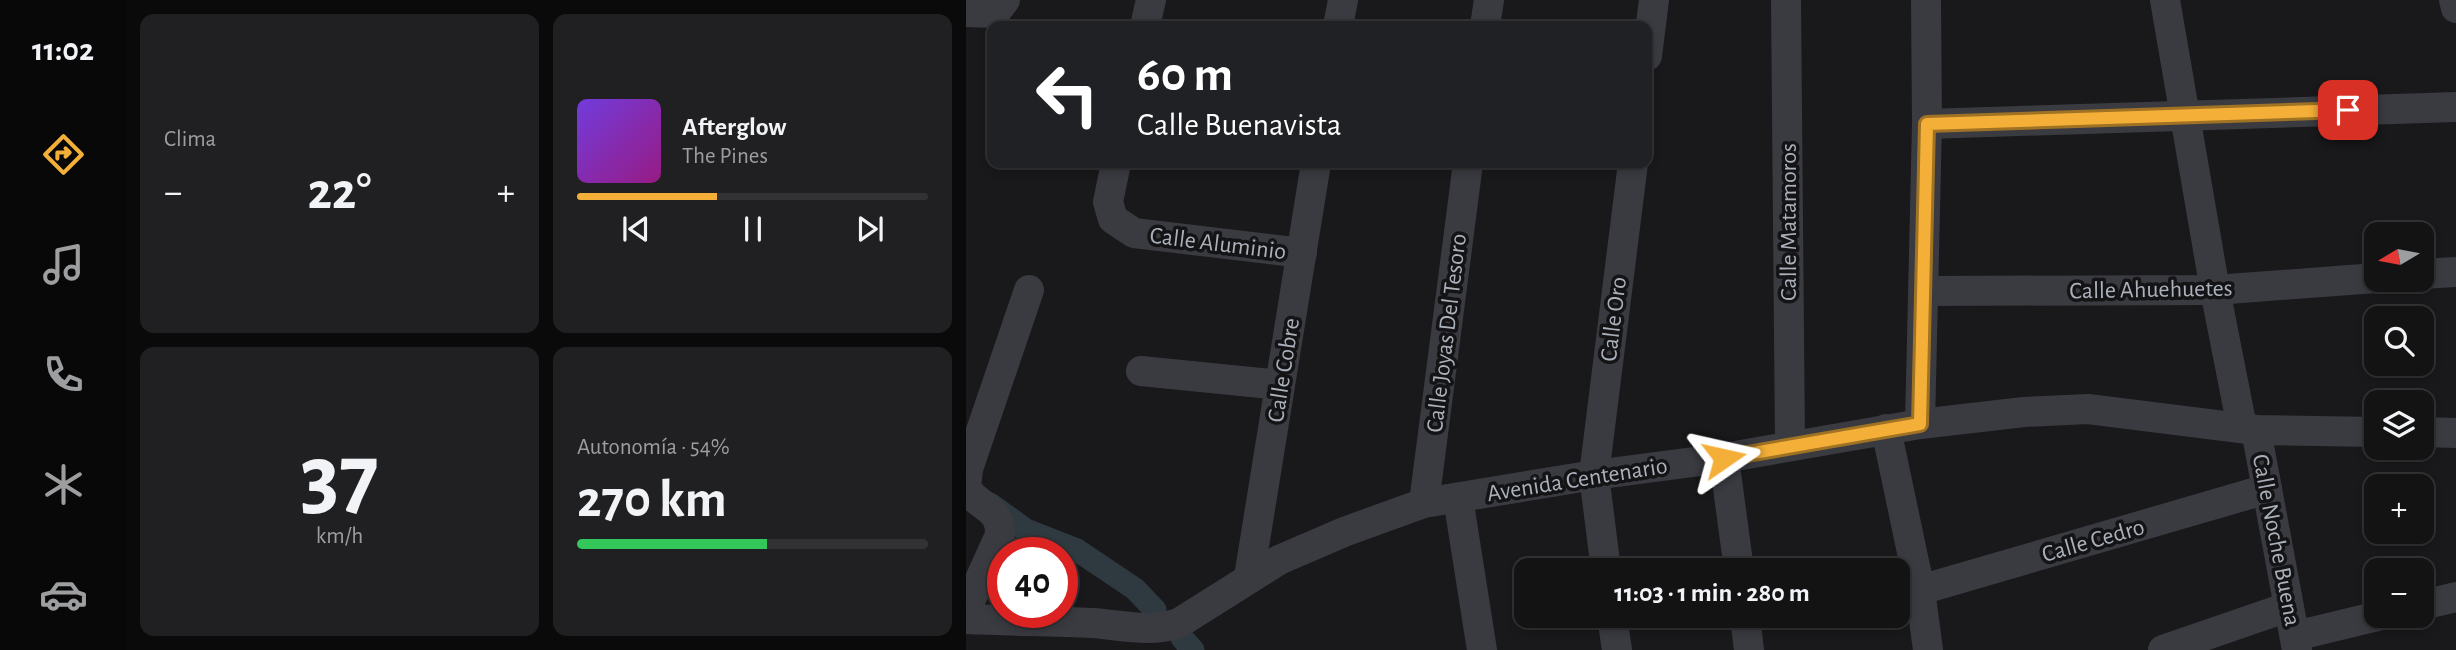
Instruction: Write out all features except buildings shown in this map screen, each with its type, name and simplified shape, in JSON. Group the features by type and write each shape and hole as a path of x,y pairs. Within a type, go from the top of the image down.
{"street":[{"path":"966,12 995,13 1005,0"},
{"path":"1146,21 1151,0"},
{"path":"1339,21 1343,0"},
{"path":"1486,21 1489,0"},
{"path":"1651,21 1654,0"},
{"name":"Calle Matamoros","path":"1786,0 1790,445"},
{"path":"1920,424 1925,291 1926,0"},
{"name":"Calle Noche Buena","path":"2165,0 2215,290 2249,429 2267,489 2296,643"},
{"path":"2454,0 2456,8"},
{"path":"1927,124 2456,107"},
{"name":"Calle Aluminio","path":"1115,168 1108,202 1113,219 1134,233 1302,253"},
{"name":"Calle Cobre","path":"1249,577 1315,168"},
{"name":"Calle Joyas Del Tesoro","path":"1424,503 1467,168"},
{"name":"Calle Oro","path":"1604,558 1594,475 1632,168"},
{"path":"2434,273 2456,272"},
{"name":"Calle Ahuehuetes","path":"1925,291 2215,290 2364,279"},
{"path":"966,610 1000,535 997,515 972,498 966,487 968,469 1029,290"},
{"path":"1141,371 1280,385"},
{"name":"Avenida Centenario","path":"966,619 1087,637 1160,640 1179,623 1249,577 1312,545 1424,503 1594,475 1724,458 1920,424 2024,412 2088,409 2249,429 2364,432"},
{"path":"1886,429 1920,590 1928,650"},
{"path":"2434,432 2456,433"},
{"path":"1724,458 1737,558"},
{"name":"Calle Cedro","path":"1920,590 2267,489"},
{"path":"1458,499 1482,650"},
{"path":"2434,603 2456,597"},
{"path":"2163,650 2288,607"},
{"path":"2296,643 2364,621"},
{"path":"1614,628 1617,650"},
{"path":"1746,628 1749,650"}],"waterway":[{"path":"990,504 1026,530 1077,550 1135,589 1155,610"},
{"path":"1182,638 1193,650"}],"route":[{"path":"1724,458 1920,424 1927,124 2348,110"}]}
